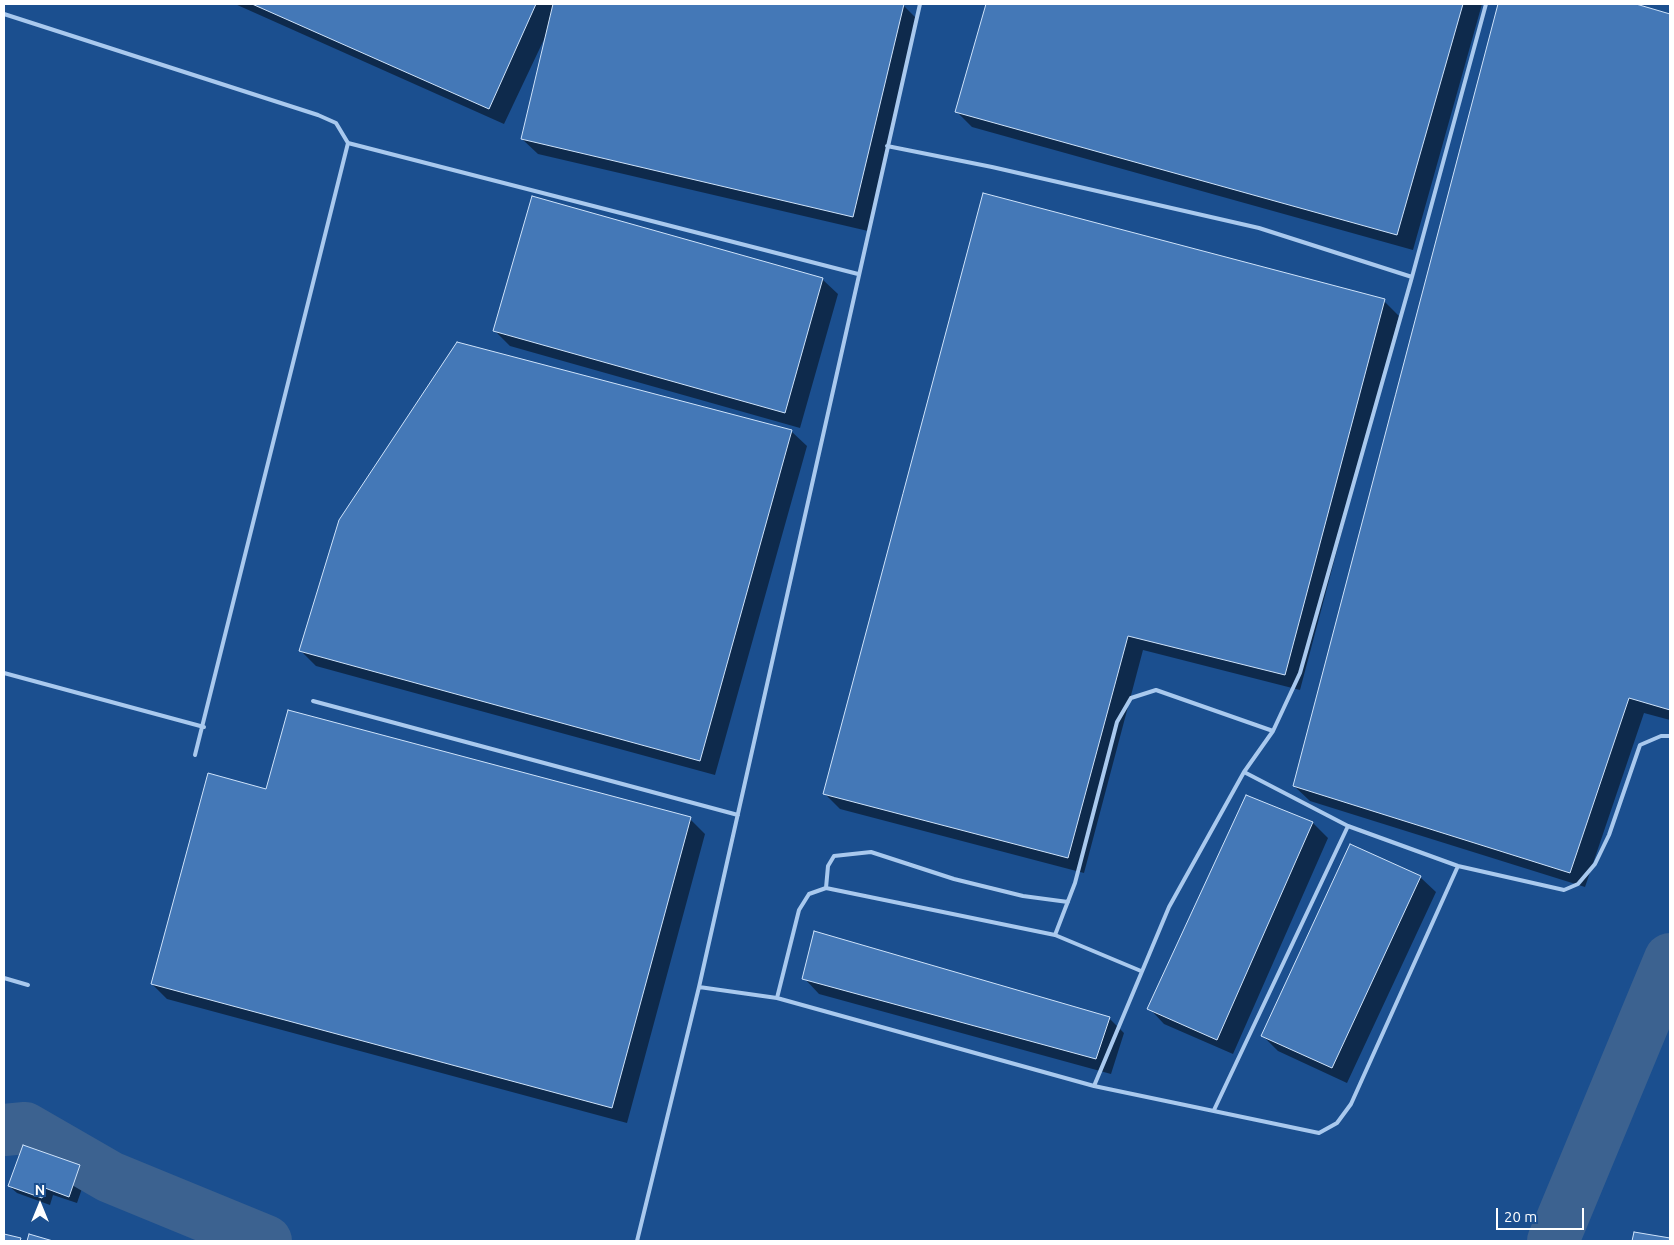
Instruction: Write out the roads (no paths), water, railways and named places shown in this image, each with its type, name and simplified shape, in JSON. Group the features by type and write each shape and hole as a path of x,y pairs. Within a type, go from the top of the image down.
{"lane":[{"path":"636,1241 699,987 920,4"},
{"path":"1094,1086 1169,907 1244,772 1273,731 1300,673 1412,277 1486,4"},
{"path":"4,14 318,115 336,123 348,143 858,274"},
{"path":"195,755 204,727 348,143"},
{"path":"887,146 992,167 1259,228 1412,277"},
{"path":"4,674 204,727"},
{"path":"1055,935 1075,884 1117,722 1131,698 1156,690 1273,731"},
{"path":"313,701 738,814"},
{"path":"1244,772 1348,826 1458,866 1564,890 1578,884 1595,864 1609,835 1640,745 1661,736 1670,736"},
{"path":"1214,1110 1348,826"},
{"path":"826,888 828,866 834,856 871,852 954,879 1023,896 1068,902"},
{"path":"699,987 777,998 1094,1086 1214,1110 1319,1134 1337,1123 1351,1104 1458,866"},
{"path":"777,998 799,910 809,894 826,888 1055,935 1141,971"},
{"path":"4,978 28,985"}],"waterway":[{"path":"1553,1241 1670,959"},
{"path":"4,1130 25,1128 110,1177 266,1241"}]}
